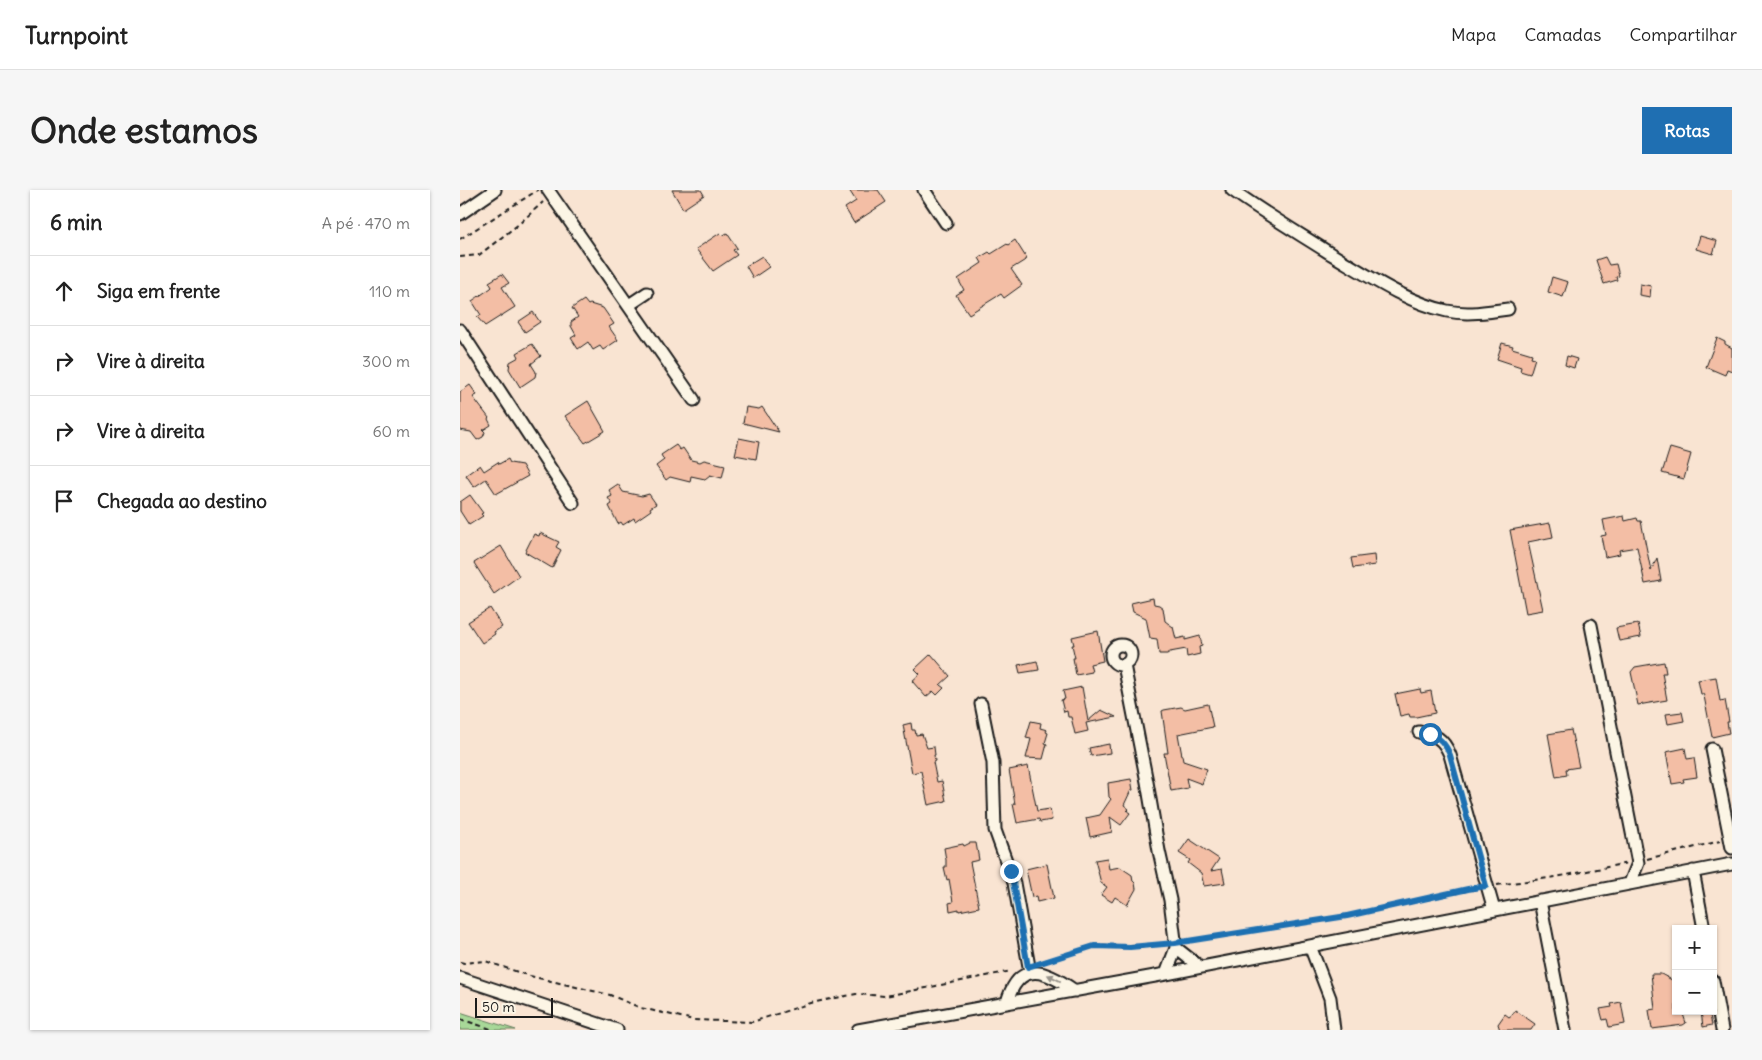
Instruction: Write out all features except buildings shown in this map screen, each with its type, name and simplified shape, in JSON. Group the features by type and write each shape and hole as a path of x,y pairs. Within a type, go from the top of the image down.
{"street":[{"path":"460,214 495,190"},
{"path":"924,190 946,224"},
{"path":"1232,190 1372,279 1416,300 1448,311 1483,312 1508,310"},
{"path":"549,192 694,400"},
{"path":"629,305 647,293"},
{"path":"460,330 573,503"},
{"path":"1591,625 1638,862 1630,884"},
{"path":"1124,665 1147,782 1158,851 1170,900 1176,946 1166,974"},
{"path":"981,704 993,763 995,830 1014,883 1029,969"},
{"path":"1419,732 1436,736 1446,747 1494,910"},
{"path":"1712,749 1731,844"},
{"path":"1638,862 1654,879"},
{"path":"858,1030 1166,974 1732,864"},
{"path":"1693,872 1703,925"},
{"path":"1540,901 1565,1030"},
{"path":"1176,946 1200,967"},
{"path":"1310,946 1330,998 1334,1030"},
{"path":"1029,969 1047,975 1075,991"},
{"path":"1007,1002 1009,994 1018,979 1029,969"},
{"path":"460,978 617,1030"},
{"path":"1717,1003 1722,1030"}],"path":[{"path":"460,239 538,190"},
{"path":"460,258 479,255 519,224 549,192"},
{"path":"1029,969 1094,946 1176,946 1347,916 1468,889 1556,877 1731,844"},
{"path":"460,962 485,961 530,976 610,995 641,1008 694,1020 752,1022 811,1004 856,994 886,996 1011,971"},
{"path":"460,1019 494,1030"}],"green space":[{"path":"460,1012 516,1030 460,1030"}],"route":[{"path":"1011,871 1028,967 1094,946 1130,947 1175,943 1347,916 1486,886 1450,755 1440,740 1430,734"}]}
